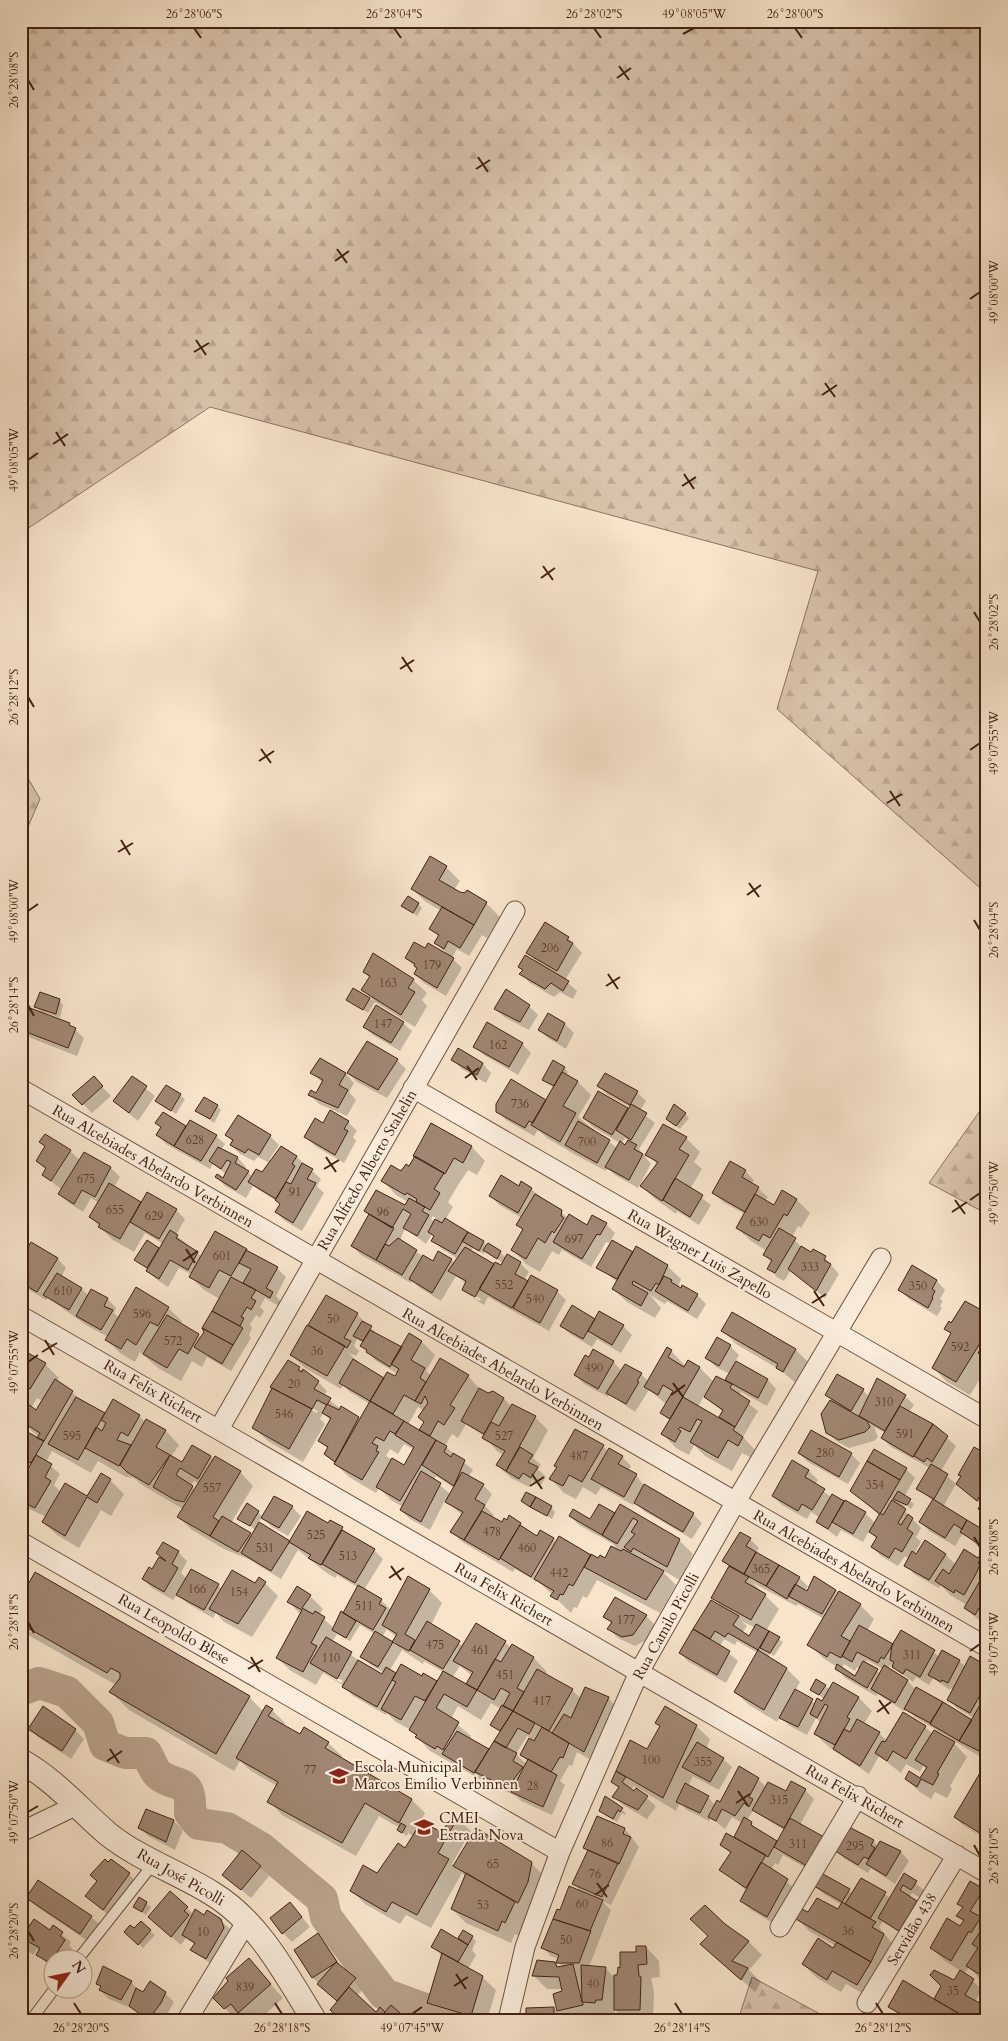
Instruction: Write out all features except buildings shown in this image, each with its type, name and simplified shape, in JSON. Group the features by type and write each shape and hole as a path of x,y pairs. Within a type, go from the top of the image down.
{"street":[{"name":"Rua Alfredo Alberto Stahelin","path":"219,1429 515,911"},
{"name":"Rua Wagner Luis Zapello","path":"413,1088 987,1420"},
{"name":"Rua Alcebiades Abelardo Verbinnen","path":"21,1090 987,1647"},
{"name":"Rua Camilo Picolli","path":"508,2020 525,1947 560,1852 638,1672 735,1503 881,1258"},
{"name":"Rua Felix Richert","path":"21,1316 638,1672 858,1796 987,1873"},
{"name":"Rua Leopoldo Blese","path":"21,1542 560,1852"},
{"name":"Rua José Picolli","path":"21,1761 50,1780 108,1834 214,1894 247,1922 268,1949 314,2020"},
{"path":"780,1926 858,1796"},
{"path":"21,1832 77,1805"},
{"path":"902,1970 962,1858"},
{"name":"Servidão 438","path":"867,2004 962,1858"},
{"path":"187,2020 247,1922"}],"lane":[{"path":"87,1948 155,1861"},
{"path":"31,2020 48,1998"}],"green space":[{"path":"21,21 987,21 987,894 777,709 818,571 210,407 21,533"},
{"path":"21,766 40,799 21,843"},
{"path":"987,1101 987,1214 929,1183"},
{"path":"752,1977 831,2020 738,2020"}],"waterway":[{"path":"21,1690 39,1683 67,1692 98,1723 105,1745 125,1753 146,1753 158,1774 186,1788 190,1801 190,1813 199,1824 227,1828 261,1848 322,1899 326,1917 384,1994 455,2020"}],"place":[{"name":"Escola Municipal Marcos Emílio Verbinnen","path":"339,1776"},
{"name":"CMEI Estrada Nova","path":"424,1827"}]}
